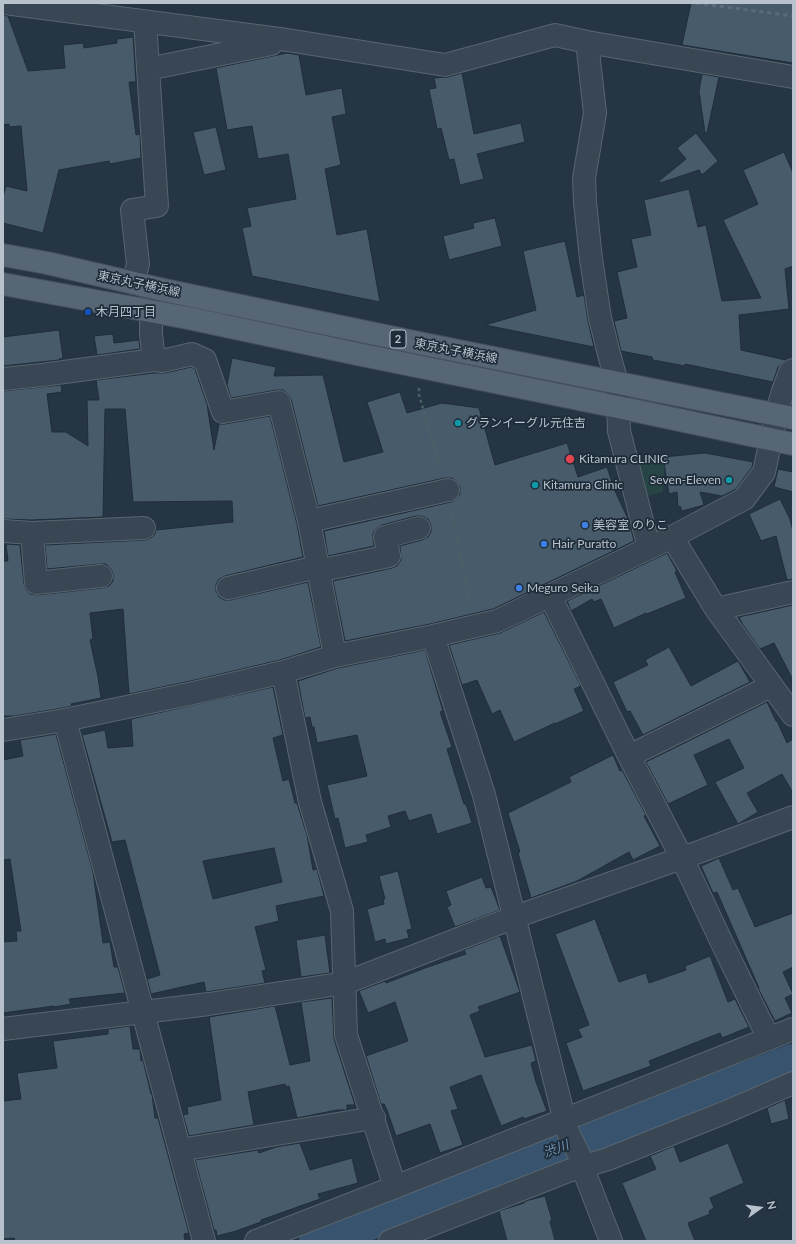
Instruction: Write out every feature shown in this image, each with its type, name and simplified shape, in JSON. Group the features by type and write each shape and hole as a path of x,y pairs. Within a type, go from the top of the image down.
{"main road":[{"name":"東京丸子横浜線","path":"3,255 47,263 133,283 419,343 785,417"},
{"name":"東京丸子横浜線","path":"3,284 188,318 362,356 618,407 793,444"}],"street":[{"path":"5,3 287,40 445,65 555,35 587,42 793,77"},
{"path":"133,283 138,264 132,210 157,206 146,22"},
{"path":"148,69 287,40"},
{"path":"587,42 595,113 584,178 591,259 600,318 608,354 617,383 619,431 649,548"},
{"path":"151,311 151,334 154,360"},
{"path":"3,379 154,360 162,361 192,354 205,360 223,412 279,402 309,521 335,656"},
{"path":"3,730 65,720 198,692 283,672 335,656 498,621 672,538 744,499 764,472 771,440 785,417 783,391 790,372 793,370"},
{"path":"309,521 448,490"},
{"path":"3,531 32,533 144,528"},
{"path":"228,588 389,556 385,537 419,528"},
{"path":"32,533 36,583 101,576"},
{"path":"672,538 716,609 793,715"},
{"path":"716,609 793,592"},
{"path":"550,596 629,756 682,858 769,1038"},
{"path":"432,636 484,795 566,1124 611,1241"},
{"path":"283,672 310,802 342,911 346,1035 395,1187"},
{"path":"629,756 771,686"},
{"path":"65,720 204,1241"},
{"path":"3,1029 209,1004 345,983 515,917 793,817"},
{"path":"256,1241 299,1234 395,1187 566,1124 793,1029"},
{"path":"390,1241 568,1170 581,1162 615,1156 726,1112 793,1083"},
{"path":"180,1150 374,1118"}],"green space":[{"path":"631,457 665,462 663,492 640,498"}],"building":[{"path":"691,3 793,3 793,63 682,45"},
{"path":"3,15 8,16 28,71 65,68 63,45 83,43 84,48 117,43 117,39 133,37 136,82 129,82 136,135 140,134 141,158 110,164 109,161 59,170 43,233 3,223 3,197 6,186 27,191 21,126 9,127 9,124 3,125"},
{"path":"287,53 299,55 306,95 342,88 346,114 332,117 341,165 325,169 337,235 367,229 380,302 252,276 242,228 251,226 247,208 296,199 288,154 258,159 252,126 227,130 216,68"},
{"path":"462,73 474,134 521,123 525,142 477,154 484,179 460,185 454,159 449,160 441,128 437,129 429,89 436,88 434,78 448,77"},
{"path":"702,74 719,77 707,133 705,133 699,91"},
{"path":"216,127 226,170 204,175 193,132"},
{"path":"696,133 718,161 702,175 699,170 660,183 659,181 686,159 677,148"},
{"path":"784,152 793,173 793,266 785,269 789,309 739,315 741,350 786,360 778,367 773,382 685,364 685,366 653,360 652,357 621,351 614,321 627,318 617,272 637,267 631,239 651,235 644,200 689,189 698,227 706,225 722,301 761,298 723,220 758,204 743,170"},
{"path":"495,218 502,246 449,260 443,236 474,228 473,223"},
{"path":"565,241 577,297 584,295 594,347 485,325 536,310 523,251"},
{"path":"59,330 63,358 59,360 3,366 3,337"},
{"path":"113,334 114,343 139,340 140,349 97,355 94,336"},
{"path":"232,358 276,367 274,376 323,375 344,462 383,452 367,402 400,392 407,413 442,403 479,408 495,465 567,443 578,477 607,467 615,491 629,521 634,541 493,609 430,624 345,641 333,581 397,566 401,560 400,546 428,537 431,532 431,525 428,519 422,516 416,516 382,525 373,533 374,546 328,556 324,531 451,502 460,494 460,487 452,478 445,478 318,506 291,399 283,390 231,398 227,385"},
{"path":"191,367 195,369 207,404 214,450 219,424 270,416 297,524 303,557 225,576 219,579 216,584 216,591 219,597 224,600 230,600 308,582 321,647 280,660 129,694 123,609 90,613 93,639 90,640 101,698 71,704 72,706 63,708 14,716 3,716 3,561 8,561 6,544 20,545 26,590 30,594 37,595 102,588 109,586 113,581 111,569 106,564 47,569 45,545 145,540 151,538 155,534 156,530 233,522 232,501 133,502 125,409 105,409 103,517 32,520 3,519 3,391 61,385 62,392 47,394 52,432 66,432 88,446 87,400 99,400 96,380 165,373"},
{"path":"705,453 753,462 752,467 736,489 722,496 700,492 704,505 682,511 680,506 678,507 677,492 669,494 663,457"},
{"path":"778,469 793,472 793,492 774,487"},
{"path":"780,499 790,519 793,531 793,579 787,580 776,536 761,541 749,514"},
{"path":"667,553 677,571 675,572 686,598 647,614 646,613 614,628 601,599 594,602 592,599 571,611 567,601"},
{"path":"793,605 793,680 774,643 760,649 739,617"},
{"path":"544,612 581,686 574,689 584,711 514,742 500,710 492,714 477,680 462,685 449,645 500,633"},
{"path":"669,647 691,686 738,661 750,682 643,735 630,711 627,712 613,682 648,665 645,660"},
{"path":"425,650 443,711 440,712 452,747 447,749 464,804 466,804 472,823 437,834 431,814 409,821 405,811 388,816 391,827 366,835 368,842 345,848 338,818 335,819 327,785 367,776 357,735 317,743 314,727 312,727 310,717 305,718 298,681 338,668"},
{"path":"273,687 283,735 273,738 283,781 289,779 295,803 297,803 307,835 313,870 317,869 324,896 276,906 279,921 255,927 266,970 262,971 265,983 206,992 204,982 151,994 147,979 160,975 125,840 112,842 82,735 105,730 108,748 133,746 131,719","holes":["274,848 282,882 213,899 203,861"]},
{"path":"767,702 787,743 793,739 793,793 782,774 747,793 758,812 738,824 715,782 744,768 729,739 694,755 708,785 668,804 646,762"},
{"path":"56,734 93,872 103,943 110,942 114,967 118,967 125,993 69,999 71,1004 3,1013 3,942 17,941 16,931 21,931 10,859 3,860 3,760 23,756 20,740"},
{"path":"613,755 620,771 622,770 646,815 644,816 660,846 633,860 629,852 577,881 531,898 518,853 520,852 508,813 571,782 569,777"},
{"path":"719,858 733,890 738,888 755,927 793,913 793,967 783,972 793,994 785,998 792,1013 775,1021 758,988 717,892 713,893 701,866"},
{"path":"398,871 412,929 407,930 409,938 386,944 385,939 375,942 367,909 384,904 383,899 385,899 379,876"},
{"path":"482,877 486,888 491,887 500,910 455,927 447,907 451,905 446,891"},
{"path":"595,919 619,982 646,973 649,983 686,970 685,966 710,956 728,1002 735,999 749,1027 722,1038 720,1033 649,1061 651,1066 583,1091 566,1043 582,1037 578,1029 589,1025 555,934"},
{"path":"325,935 330,973 301,977 296,940"},
{"path":"500,936 520,992 478,1007 480,1011 470,1015 485,1057 532,1045 536,1061 531,1063 536,1082 547,1111 524,1119 523,1117 501,1126 481,1075 450,1087 458,1109 451,1111 463,1145 440,1153 430,1124 396,1136 387,1110 384,1104 381,1104 366,1056 408,1041 395,1002 368,1013 359,991 385,981 386,983 466,954 464,950"},
{"path":"332,998 334,1039 355,1105 347,1105 347,1110 337,1110 297,1118 289,1086 286,1087 285,1084 248,1092 254,1125 189,1136 183,1115 188,1114 187,1107 221,1100 209,1017 275,1006 290,1065 310,1061 301,1002"},
{"path":"130,1026 133,1049 140,1049 141,1061 143,1060 152,1094 155,1118 158,1118 189,1233 184,1234 185,1241 15,1241 14,1238 3,1239 3,1101 21,1099 17,1073 57,1068 53,1041 108,1034 108,1029"},
{"path":"785,1100 789,1119 771,1124 767,1108"},
{"path":"300,1143 310,1170 352,1158 358,1183 318,1194 320,1199 261,1220 261,1222 236,1231 217,1236 216,1230 214,1230 195,1160 258,1150 259,1153 276,1147"},
{"path":"728,1143 744,1183 710,1198 714,1208 709,1211 710,1214 688,1223 695,1241 646,1241 622,1183 656,1169 650,1156 674,1146 680,1162"},
{"path":"545,1196 552,1220 550,1221 555,1241 507,1241 499,1211"}],"waterway":[{"name":"渋川","path":"318,1241 570,1143 720,1081 744,1082 793,1063"}],"railway":[{"path":"696,3 793,16"}],"place":[{"name":"木月四丁目","path":"88,312"},
{"name":"グランイーグル元住吉","path":"458,423"},
{"name":"Kitamura CLINIC","path":"570,459"},
{"name":"Seven-Eleven","path":"729,480"},
{"name":"Kitamura Clinic","path":"535,485"},
{"name":"美容室 のりこ","path":"585,525"},
{"name":"Hair Puratto","path":"544,544"},
{"name":"Meguro Seika","path":"519,588"}]}
